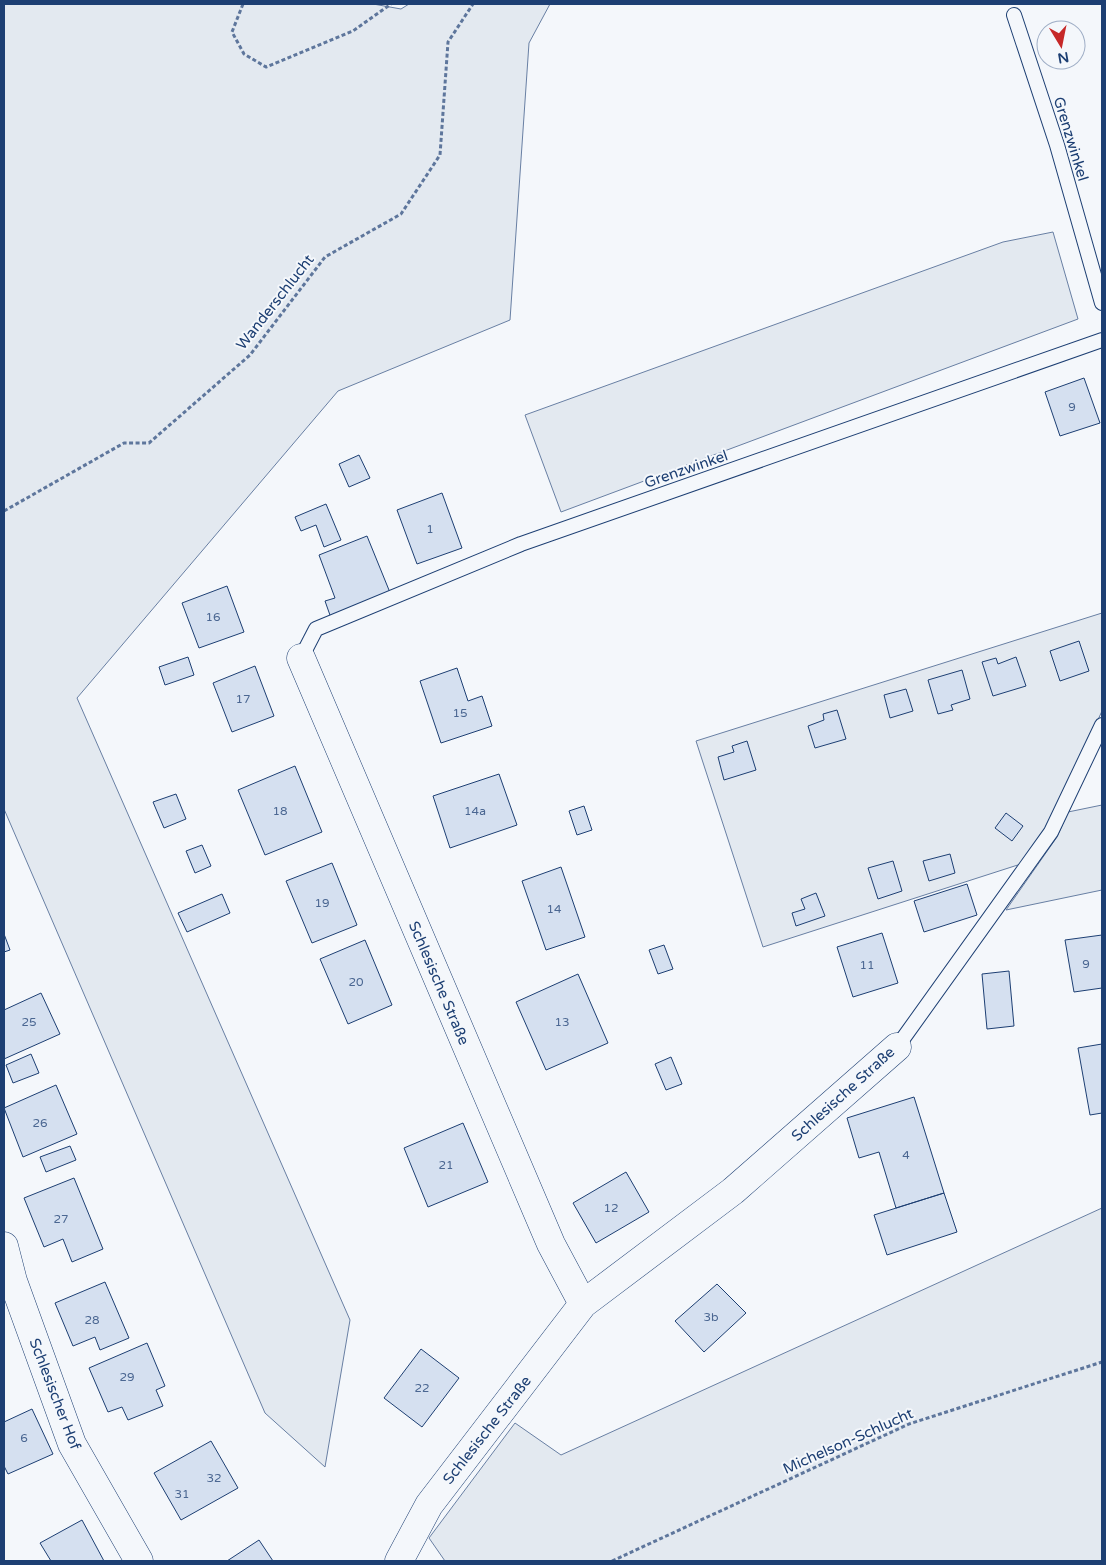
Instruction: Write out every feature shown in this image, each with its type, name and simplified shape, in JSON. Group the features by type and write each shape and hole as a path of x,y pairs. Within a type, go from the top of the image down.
{"street":[{"name":"Schlesische Straße","path":"301,658 551,1244 583,1304"},
{"name":"Schlesische Straße","path":"399,1561 429,1505 583,1304 733,1191 897,1047"},
{"name":"Schlesischer Hof","path":"4,1246 13,1281 72,1444 139,1561"}],"lane":[{"name":"Grenzwinkel","path":"1014,15 1057,145 1102,303"},
{"name":"Grenzwinkel","path":"301,658 316,629 521,544 1102,340"},
{"name":"Schlesische Straße","path":"897,1047 1051,832 1102,725"}],"path":[{"path":"242,4 232,32 244,54 266,67 353,31 391,4"},
{"name":"Wanderschlucht","path":"4,511 124,443 150,443 250,354 325,257 401,214 440,155 448,42 473,4"},
{"name":"Michelson-Schlucht","path":"612,1561 909,1424 1102,1362"}],"shaded area":[{"path":"4,4 373,4 401,9 409,4 550,4 529,43 510,320 338,391 77,698 350,1320 325,1467 265,1413 4,809"},
{"path":"1053,232 1078,319 561,512 525,415 1003,242"},
{"path":"1102,613 1102,711 1047,830 1024,863 763,947 696,741"},
{"path":"1102,805 1102,890 1006,910 1057,837 1068,812"},
{"path":"1102,1208 1102,1561 445,1561 429,1538 515,1423 561,1455"}],"building":[{"path":"1084,378 1100,423 1060,436 1045,392"},
{"path":"359,455 370,478 349,487 339,464"},
{"path":"442,493 462,548 417,564 397,510"},
{"path":"326,504 341,540 324,547 316,525 301,531 295,517"},
{"path":"367,536 391,595 331,618 325,601 335,598 319,555"},
{"path":"227,586 244,632 199,648 182,603"},
{"path":"1079,641 1089,671 1060,681 1050,651"},
{"path":"188,657 194,675 165,685 159,667"},
{"path":"1016,657 1026,686 993,696 982,662 996,658 998,664"},
{"path":"255,666 274,716 232,732 213,683"},
{"path":"457,668 468,701 482,696 492,726 441,743 420,681"},
{"path":"962,670 970,699 951,705 953,710 938,714 928,680"},
{"path":"906,689 913,711 890,718 884,695"},
{"path":"837,710 846,739 815,748 808,726 824,720 823,714"},
{"path":"747,741 756,770 724,780 718,757 734,752 732,746"},
{"path":"295,766 322,832 265,855 238,790"},
{"path":"499,774 517,825 450,848 433,796"},
{"path":"176,794 186,819 164,828 153,802"},
{"path":"584,806 592,830 577,835 569,811"},
{"path":"1006,813 1023,826 1012,841 995,828"},
{"path":"202,845 211,866 195,873 186,851"},
{"path":"950,854 955,873 929,881 923,861"},
{"path":"893,861 902,891 878,899 868,868"},
{"path":"332,863 357,925 312,943 286,881"},
{"path":"561,867 585,937 546,950 522,881"},
{"path":"967,884 977,915 924,932 914,901"},
{"path":"816,893 825,916 796,926 792,913 805,909 801,899"},
{"path":"222,894 230,913 187,932 178,913"},
{"path":"882,933 898,983 853,997 837,947"},
{"path":"4,934 10,950 4,952"},
{"path":"1102,935 1102,988 1074,992 1065,940"},
{"path":"365,940 392,1005 348,1024 320,959"},
{"path":"664,945 673,969 658,974 649,950"},
{"path":"1009,971 1014,1026 987,1029 982,974"},
{"path":"578,974 608,1043 546,1070 516,1002"},
{"path":"41,993 60,1034 4,1059 4,1010"},
{"path":"1102,1044 1102,1113 1090,1115 1078,1048"},
{"path":"31,1054 39,1073 13,1083 6,1065"},
{"path":"671,1057 682,1084 666,1090 655,1064"},
{"path":"56,1085 77,1134 23,1157 4,1108"},
{"path":"914,1097 944,1193 896,1208 879,1152 859,1158 847,1118"},
{"path":"463,1123 488,1182 428,1207 404,1148"},
{"path":"70,1146 76,1160 46,1172 40,1157"},
{"path":"626,1172 649,1212 596,1243 573,1203"},
{"path":"74,1178 103,1249 72,1262 63,1239 44,1247 24,1198"},
{"path":"944,1193 957,1232 887,1255 874,1215"},
{"path":"105,1282 129,1338 100,1350 95,1337 73,1346 55,1303"},
{"path":"717,1284 746,1313 704,1352 675,1321"},
{"path":"147,1343 165,1386 156,1390 163,1406 128,1420 122,1407 108,1412 89,1368"},
{"path":"421,1349 459,1378 422,1427 384,1398"},
{"path":"32,1409 53,1454 8,1474 4,1466 4,1422"},
{"path":"211,1441 238,1488 181,1520 154,1473"},
{"path":"82,1520 104,1561 51,1561 40,1543"},
{"path":"259,1540 273,1561 227,1561"}]}
